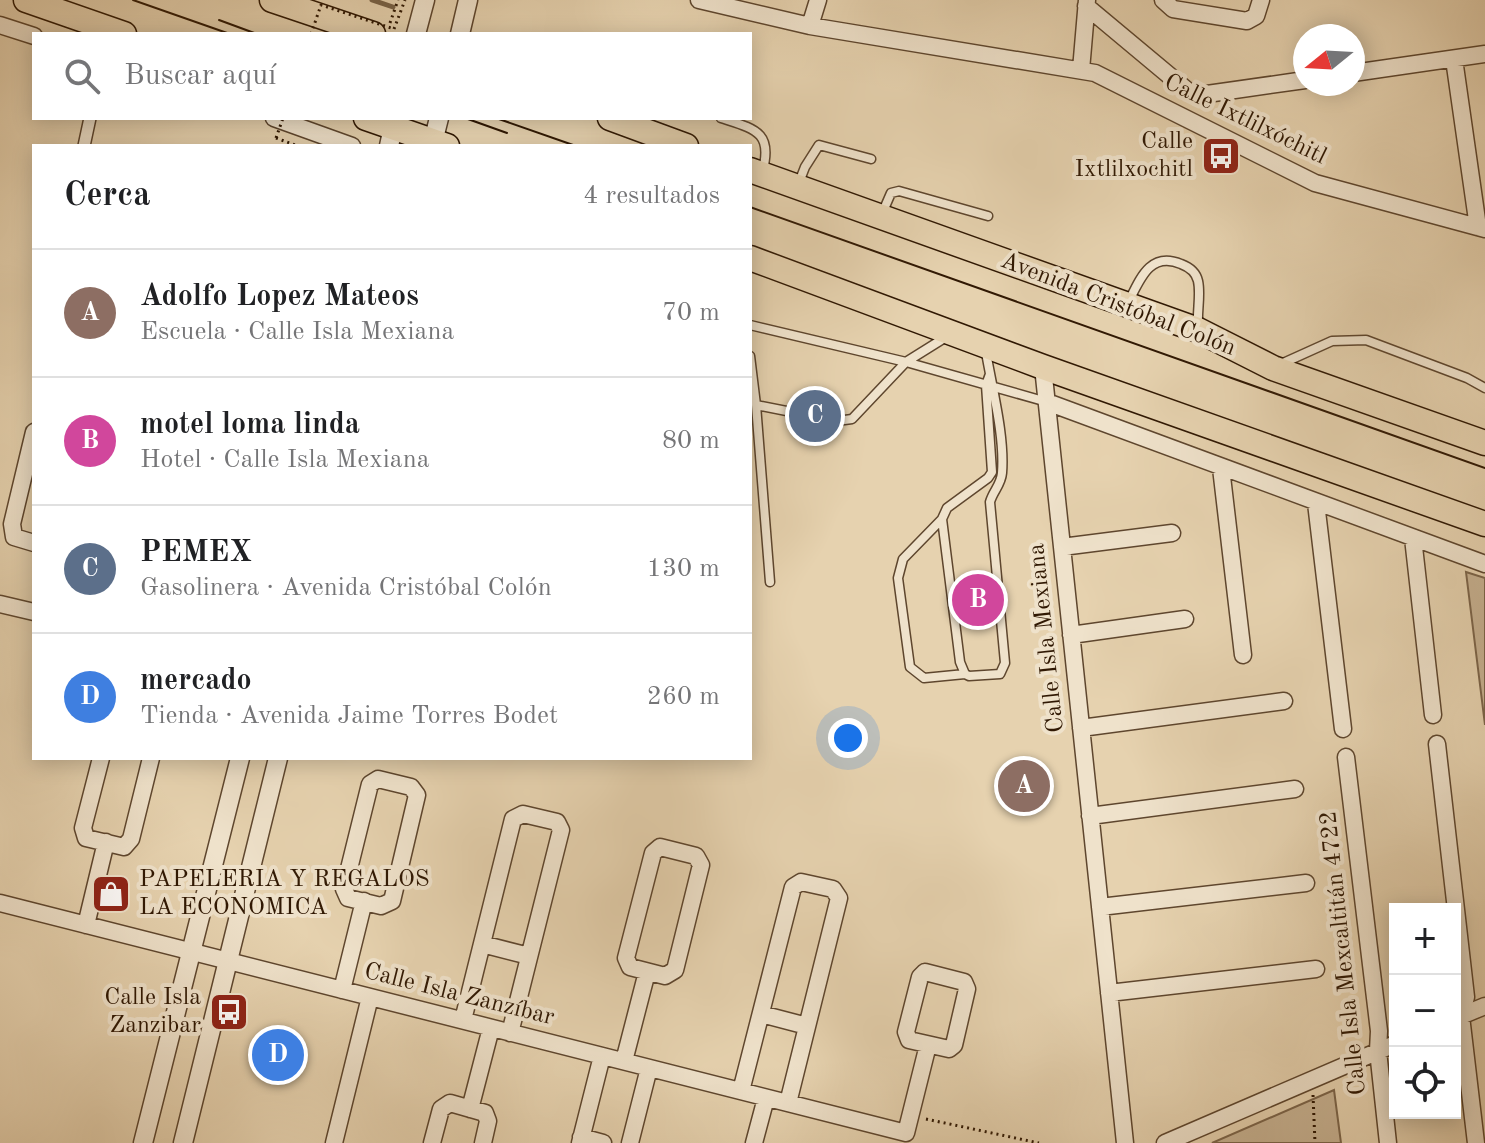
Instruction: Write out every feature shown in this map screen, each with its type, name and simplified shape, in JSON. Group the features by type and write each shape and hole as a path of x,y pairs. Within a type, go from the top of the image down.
{"main road":[{"path":"26,0 118,32"},
{"path":"272,0 383,31"},
{"path":"370,120 392,130 438,138"},
{"path":"615,120 681,144"},
{"name":"Avenida Cristóbal Colón","path":"756,172 1198,330 1273,368 1485,443"},
{"path":"752,259 1043,367 1485,524"}],"street":[{"path":"417,32 425,0"},
{"path":"460,32 468,0"},
{"name":"Calle Ixtlilxóchitl","path":"699,0 810,26 1095,73 1315,183 1482,228"},
{"path":"810,26 818,0"},
{"path":"1164,1 1173,9 1247,21 1256,16 1261,0"},
{"path":"1081,70 1086,3"},
{"path":"1086,3 1189,92 1200,95 1293,82"},
{"path":"0,25 32,35"},
{"path":"1365,71 1485,54"},
{"path":"1454,59 1482,228"},
{"path":"84,144 90,120"},
{"path":"280,120 346,144"},
{"name":"Calle Isla Mexiana","path":"1043,367 1125,1143"},
{"path":"1047,402 1485,564"},
{"path":"32,440 12,524 14,537 32,542"},
{"path":"1221,468 1243,655"},
{"path":"1316,503 1343,729"},
{"path":"1062,547 1172,533"},
{"path":"1413,538 1433,715"},
{"path":"0,604 32,612"},
{"path":"1071,635 1185,619"},
{"path":"1081,728 1284,701"},
{"path":"1437,744 1466,997 1461,1010"},
{"name":"Calle Isla Mexcaltitán 4722","path":"1346,757 1379,1031 1378,1051 1388,1143"},
{"path":"100,760 83,828 86,838 124,847 131,839 151,760"},
{"path":"143,1143 239,760"},
{"path":"183,1143 278,760"},
{"path":"378,779 411,787 417,795 392,901 381,906 364,901 348,898 344,889 370,784 378,779"},
{"path":"1090,816 1295,789"},
{"path":"463,1020 513,819 523,814 557,822 561,830 510,1033"},
{"path":"86,925 106,842"},
{"path":"660,847 696,856 701,865 675,970 665,976 647,972 630,967 626,958 653,853 660,847"},
{"path":"741,1091 793,887 801,882 833,889 839,898 788,1103"},
{"path":"1100,907 1306,883"},
{"path":"342,990 364,901"},
{"name":"Calle Isla Zanzíbar","path":"0,903 788,1103 876,1135 906,1133 912,1117"},
{"path":"482,944 529,956"},
{"path":"1109,993 1316,969"},
{"path":"624,1061 647,972"},
{"path":"925,972 964,982 967,989 954,1045 949,1049 928,1045 909,1040 906,1032 920,977 925,972"},
{"path":"334,1143 370,997"},
{"path":"1461,1016 1485,1006"},
{"path":"761,1014 807,1026"},
{"path":"470,1109 491,1028"},
{"path":"1461,1038 1476,1143"},
{"path":"912,1117 928,1045"},
{"path":"1165,1143 1389,1046"},
{"path":"602,1056 581,1140 603,1143"},
{"path":"630,1143 649,1068"},
{"path":"754,1143 766,1098"},
{"path":"432,1143 441,1109 450,1103 485,1113 488,1121 483,1143"}],"lane":[{"path":"727,120 752,128 765,140 767,155 756,172"},
{"path":"797,186 819,145 871,159"},
{"path":"881,216 891,193 899,191 988,216"},
{"path":"1126,306 1149,267 1160,260 1169,259 1190,268 1197,277 1198,330"},
{"path":"752,325 906,362 1047,402"},
{"path":"756,405 847,421 857,416 906,362 954,333"},
{"path":"1273,368 1332,341 1366,340 1467,378 1485,388"},
{"path":"985,344 990,374 990,386 992,472 947,508 942,519 903,559 898,578 910,667 924,678 998,675 1005,665 990,502 1000,484 1002,468 990,386"},
{"path":"752,372 770,582"},
{"path":"942,519 960,662 965,674"}],"path":[{"path":"387,32 398,0"},
{"path":"312,32 321,5 383,31 405,0"},
{"path":"282,120 276,138 293,144"},
{"path":"1312,1079 1315,1143"},
{"path":"912,1117 1039,1143"}],"shaded area":[{"path":"1466,572 1485,578 1485,725"},
{"path":"1334,1090 1341,1143 1212,1143"}],"waterway":[{"path":"372,0 393,7"}],"tram line":[{"path":"133,0 224,32"},
{"path":"219,20 252,32"},
{"path":"471,120 507,133"},
{"path":"502,120 570,144"},
{"path":"752,208 1485,468"}],"place":[{"name":"Calle Ixtlilxochitl","path":"1221,156"},
{"name":"PEMEX","path":"815,416"},
{"name":"motel loma linda","path":"978,600"},
{"name":"Adolfo Lopez Mateos","path":"1024,786"},
{"name":"PAPELERIA Y REGALOS LA ECONOMICA","path":"111,894"},
{"name":"Calle Isla Zanzibar","path":"229,1012"},
{"name":"mercado","path":"278,1055"}]}
